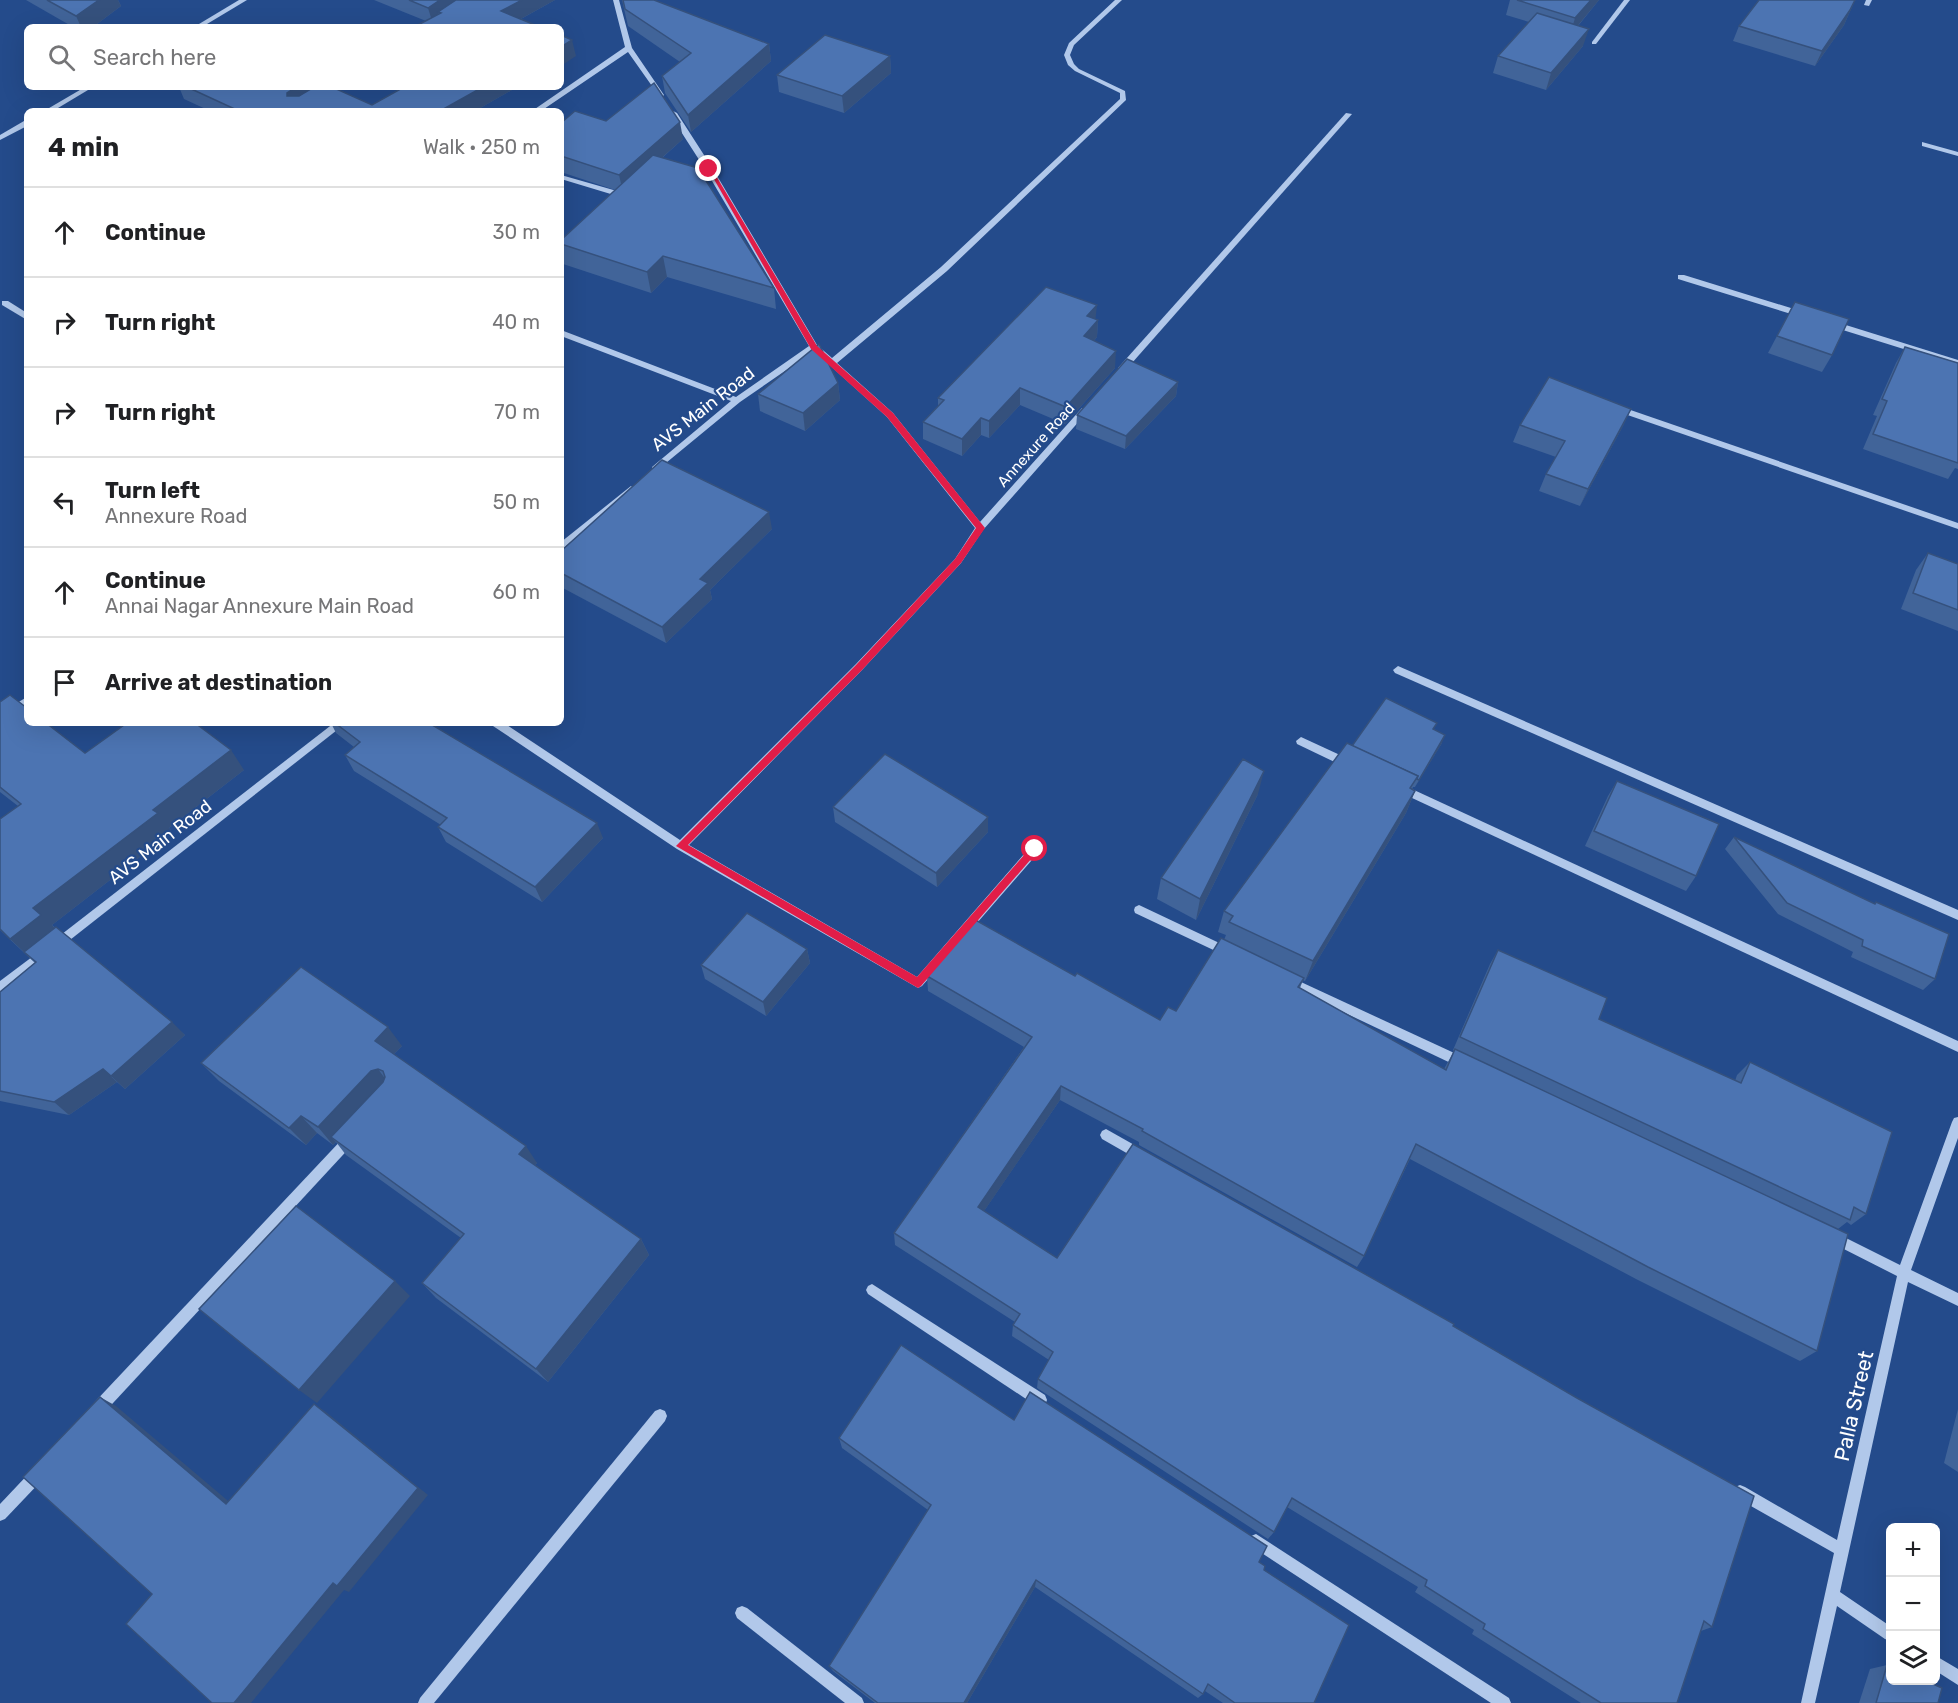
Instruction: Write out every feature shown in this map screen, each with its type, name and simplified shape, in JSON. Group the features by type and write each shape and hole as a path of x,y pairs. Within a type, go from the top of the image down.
{"street":[{"path":"201,24 244,0"},
{"path":"616,0 629,48 709,169 814,347 890,415 980,528"},
{"path":"831,363 944,268 1124,99 1123,92 1077,70 1071,65 1067,55 1071,44 1119,0"},
{"path":"1594,43 1627,0"},
{"path":"540,108 629,48"},
{"path":"53,108 85,90"},
{"path":"1117,374 1348,114"},
{"path":"0,138 24,125"},
{"path":"1925,144 1958,154"},
{"path":"564,178 614,193"},
{"path":"1681,276 1814,318"},
{"path":"5,303 24,315"},
{"path":"1825,321 1958,363"},
{"path":"564,334 737,400"},
{"name":"AVS Main Road","path":"649,474 737,400 814,347"},
{"name":"Annexure Road","path":"681,846 859,667 958,561 980,528 1093,401"},
{"path":"1601,403 1958,526"},
{"path":"564,544 640,481"},
{"path":"1398,670 1958,915"},
{"path":"0,718 24,703"},
{"name":"AVS Main Road","path":"2,983 337,726"},
{"path":"501,726 681,846 918,983 1035,849"},
{"path":"1300,741 1365,771"},
{"path":"1387,781 1958,1047"},
{"path":"1139,910 1236,956"},
{"path":"1279,976 1473,1068"},
{"name":"Palla Street","path":"1808,1703 1904,1272 1958,1122"},
{"path":"90,1418 358,1130"},
{"path":"1106,1135 1158,1164"},
{"path":"1818,1231 1958,1300"},
{"path":"872,1290 1052,1408"},
{"path":"425,1703 660,1416"},
{"path":"0,1514 49,1462"},
{"path":"1728,1485 1842,1550"},
{"path":"1243,1532 1504,1703"},
{"path":"1832,1595 1886,1631"},
{"path":"742,1613 857,1703"},
{"path":"1940,1666 1958,1678"}],"building":[{"path":"47,0 99,0 76,16"},
{"path":"409,0 440,0 428,8"},
{"path":"456,0 522,0 501,11 533,24 420,24 441,13 438,12"},
{"path":"623,0 654,0 769,44 688,115 662,76 691,53 625,9"},
{"path":"1517,0 1591,0 1575,18"},
{"path":"1759,0 1855,0 1822,51 1739,26"},
{"path":"1537,13 1589,29 1551,73 1498,56"},
{"path":"825,35 890,56 842,96 777,75"},
{"path":"564,36 572,40 564,45"},
{"path":"654,83 680,122 619,175 564,157 564,120 575,111 606,121"},
{"path":"194,90 292,90 287,96 299,96 309,90 339,90 372,105 399,90 478,90 445,108 232,108"},
{"path":"653,155 698,168 774,288 663,256 647,272 564,245 564,237"},
{"path":"1046,287 1097,305 1087,316 1098,320 1084,336 1116,351 1066,407 1020,388 989,421 981,418 962,439 923,422 944,400 938,398"},
{"path":"1795,302 1849,319 1832,355 1777,336"},
{"path":"819,344 838,383 803,413 758,394"},
{"path":"1905,347 1958,363 1958,463 1873,434 1887,401 1882,399"},
{"path":"1127,359 1178,382 1126,436 1077,415"},
{"path":"1549,377 1631,409 1588,489 1546,474 1565,441 1520,425"},
{"path":"662,460 769,512 700,579 708,583 662,627 564,575 564,548"},
{"path":"1928,553 1958,564 1958,610 1913,593"},
{"path":"10,695 24,706 24,726 50,726 85,753 123,726 199,726 231,750 153,810 158,813 33,908 41,915 10,939 0,929 0,819 21,804 0,787 0,702"},
{"path":"1386,698 1437,723 1433,729 1445,735 1419,780 1418,776 1352,746"},
{"path":"339,726 434,726 597,823 535,887 438,827 447,818 345,755 360,742"},
{"path":"1347,743 1418,776 1410,788 1415,791 1313,961 1229,922 1233,916 1224,911"},
{"path":"885,754 988,817 936,873 833,807"},
{"path":"1243,759 1264,771 1200,899 1161,878"},
{"path":"1617,781 1719,824 1696,876 1594,831"},
{"path":"1734,837 1875,904 1876,902 1949,934 1935,979 1862,946 1863,940 1787,903"},
{"path":"747,913 807,949 763,1002 701,965"},
{"path":"972,918 1075,976 1077,973 1160,1020 1168,1007 1176,1011 1221,938 1304,978 1298,987 1446,1070 1455,1049 1848,1234 1817,1351 1648,1267 1416,1144 1364,1256 1142,1131 1143,1129 1061,1086 978,1207 1057,1258 1133,1144 1454,1324 1453,1326 1577,1398 1754,1496 1712,1627 1704,1621 1677,1703 1601,1703 1483,1629 1485,1624 1425,1586 1427,1580 1292,1498 1274,1532 1038,1379 1053,1352 1013,1325 1020,1314 894,1233 1032,1037 927,976"},
{"path":"56,927 172,1022 111,1076 103,1069 54,1102 0,1091 0,992 36,962 24,952"},
{"path":"1498,950 1607,998 1599,1019 1741,1083 1750,1062 1892,1132 1866,1214 1854,1207 1850,1220 1460,1037"},
{"path":"301,967 388,1027 375,1041 526,1146 519,1154 641,1239 536,1369 422,1283 464,1234 331,1137 383,1082 385,1077 383,1071 378,1069 371,1071 318,1127 301,1116 289,1128 201,1063"},
{"path":"296,1206 395,1281 299,1390 199,1309"},
{"path":"901,1345 1014,1420 1030,1392 1267,1546 1259,1562 1265,1566 1264,1570 1349,1625 1314,1703 1235,1703 1208,1684 1203,1694 1036,1580 964,1703 878,1703 829,1666 931,1505 839,1438"},
{"path":"100,1397 226,1504 314,1404 418,1488 337,1586 333,1583 234,1703 212,1703 126,1624 152,1594 23,1477"},
{"path":"1886,1668 1886,1685 1935,1685 1942,1688 1938,1703 1876,1703"}],"route":[{"path":"709,169 814,347 890,415 980,528 958,561 859,667 681,846 918,983 1035,849"}]}
